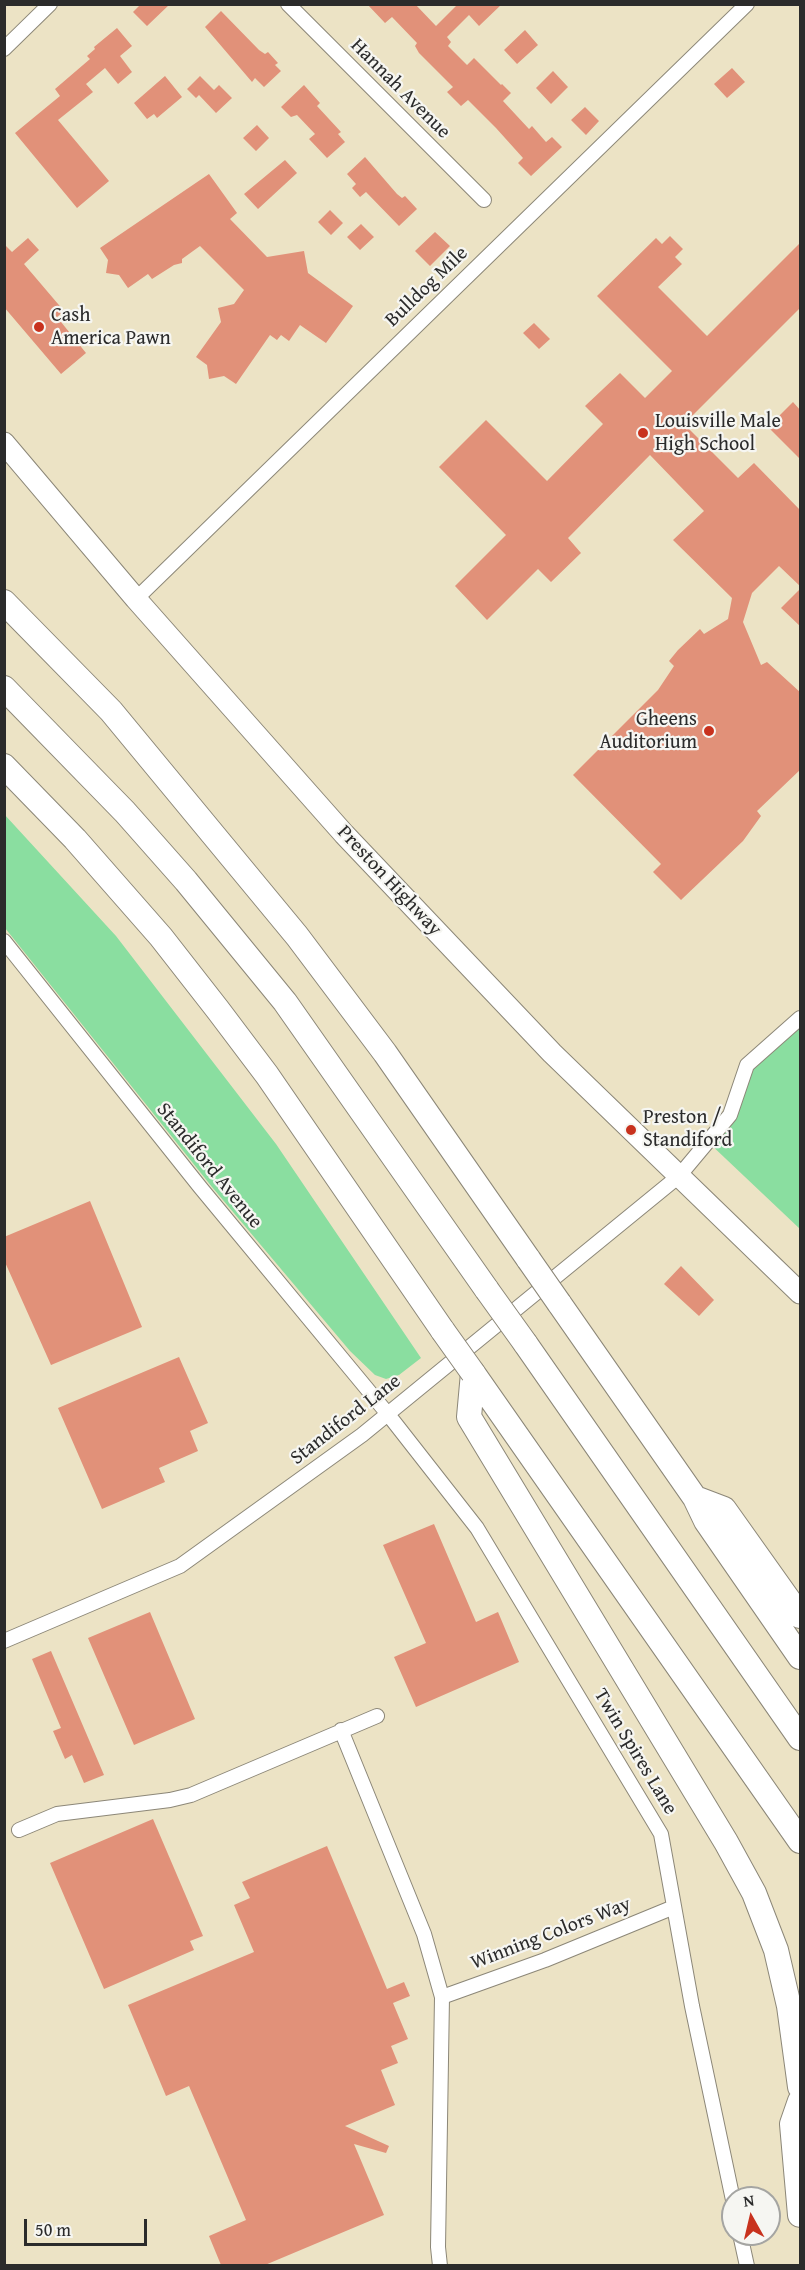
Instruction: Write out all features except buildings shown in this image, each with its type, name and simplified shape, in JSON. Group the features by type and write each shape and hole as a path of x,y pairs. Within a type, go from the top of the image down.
{"highway":[{"path":"4,602 111,711 297,936 379,1044 695,1498 706,1521 801,1658"},
{"path":"4,688 133,821 186,881 285,1002 801,1738"},
{"path":"4,766 75,840 153,928 267,1076 801,1841"},
{"path":"473,1373 469,1417 726,1842 754,1893 776,1950 789,2007 801,2087"},
{"path":"695,1498 724,1509 801,1616"},
{"path":"801,2101 792,2124 801,2215"}],"main road":[{"name":"Preston Highway","path":"4,443 136,599 344,834 496,996 801,1293"}],"street":[{"path":"4,49 50,4"},
{"name":"Hannah Avenue","path":"288,4 484,200"},
{"name":"Bulldog Mile","path":"136,599 747,4"},
{"name":"Standiford Avenue","path":"4,941 208,1197 387,1413"},
{"path":"679,1176 730,1115 747,1065 801,1018"},
{"name":"Standiford Lane","path":"4,1641 180,1566 326,1462 679,1176"},
{"name":"Twin Spires Lane","path":"387,1413 477,1528 661,1834 730,2186"},
{"path":"19,1830 57,1814 170,1800 191,1795 377,1716"},
{"path":"341,1730 424,1934 442,1997 438,2247 440,2265"},
{"name":"Winning Colors Way","path":"442,1997 545,1960 674,1907"},
{"path":"743,2246 747,2265"}],"green space":[{"path":"4,814 116,936 276,1144 421,1358 399,1375 386,1379 375,1375 350,1351 212,1187 5,928"},
{"path":"800,1018 800,1229 707,1141 730,1115 747,1065"}],"place":[{"name":"Cash America Pawn","path":"39,327"},
{"name":"Louisville Male High School","path":"643,433"},
{"name":"Gheens Auditorium","path":"709,731"},
{"name":"Preston / Standiford","path":"631,1130"}]}
